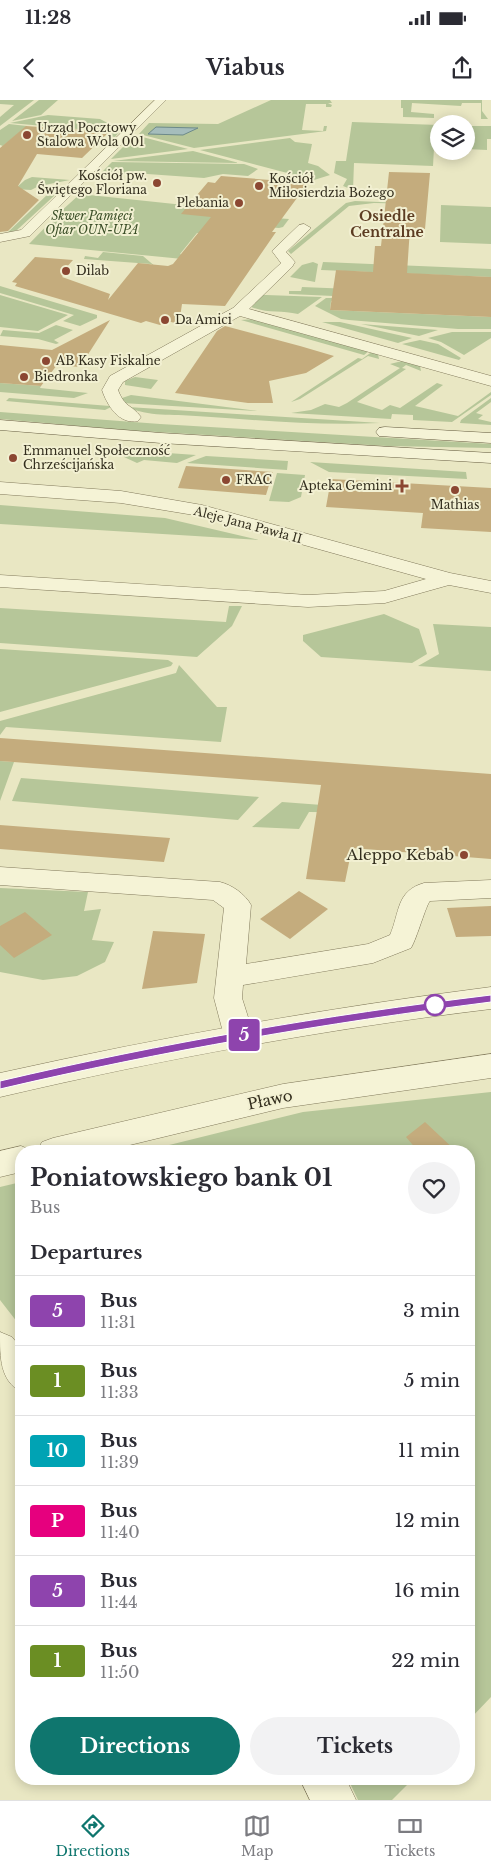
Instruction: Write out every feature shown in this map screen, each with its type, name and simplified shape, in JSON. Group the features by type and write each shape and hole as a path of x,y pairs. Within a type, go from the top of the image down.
{"street":[{"path":"0,238 26,233 161,100"},
{"path":"132,417 115,404 110,390 116,379 238,311 286,266 288,262 278,251 304,228"},
{"path":"238,311 491,381"},
{"path":"104,414 151,418"},
{"path":"0,425 161,438 491,458"},
{"path":"364,431 491,438"},
{"name":"Aleje Jana Pawła II","path":"0,488 121,497 202,511 448,579 491,587"},
{"path":"0,581 308,601 385,597 448,579"},
{"path":"0,876 220,891 238,905 228,998 239,1036"},
{"path":"230,977 373,953 402,940 409,922 414,900 424,892 491,889"},
{"path":"0,1085 84,1066 239,1036 365,1014 491,998"},
{"name":"Pławo","path":"78,1145 284,1096 491,1066"},
{"path":"0,1164 15,1160"},
{"path":"0,1348 15,1367"},
{"path":"325,1785 334,1800"}],"green space":[{"path":"0,100 34,100 0,126 0,117 14,105 0,104"},
{"path":"39,100 58,100 41,115 12,121"},
{"path":"271,100 330,100 332,103 328,103 332,105 331,107 326,107 326,104 306,104 302,130 323,131 324,126 327,126 326,131 194,148 139,134 149,123 218,124"},
{"path":"401,100 482,100 482,111 488,119 481,119 481,103 462,103 461,106 412,103 411,112 434,114 430,115 430,118 403,117 403,108 401,108"},
{"path":"48,115 100,119 121,130 115,137 108,136 111,132 10,123"},
{"path":"352,122 430,125 430,160 433,160 433,166 354,163 353,190 343,186 347,179 334,173 336,161 346,161"},
{"path":"9,124 27,126 3,146 0,145 0,130"},
{"path":"475,126 491,126 491,139 487,139 487,150 475,149"},
{"path":"135,135 188,149 111,159"},
{"path":"290,138 295,142 312,144 308,163 318,166 330,175 314,180 200,150"},
{"path":"193,151 239,163 113,161"},
{"path":"112,162 244,164 258,169 248,176 223,174 204,178 133,173 108,178 96,178"},
{"path":"32,177 70,180 39,186 31,190 15,189 25,180"},
{"path":"48,194 55,195 17,230 6,234"},
{"name":"Skwer Pamięci Ofiar OUN-UPA","path":"80,194 184,205 248,216 289,219 283,227 279,228 218,223 209,234 197,233 180,254 193,260 29,244"},
{"path":"355,201 429,204 374,203 349,206 291,254 288,251 346,203"},
{"path":"441,205 491,207 491,244 440,242"},
{"path":"103,252 143,256 157,268 151,264 84,259 85,256 98,258"},
{"path":"313,262 318,264 315,282 290,277 302,265"},
{"path":"323,262 491,269 491,277 321,270"},
{"path":"0,286 97,315 97,318 80,326 63,321 74,315 0,293"},
{"path":"302,287 400,291 400,299 289,294 289,291 301,291"},
{"path":"0,295 68,315 38,331 0,327"},
{"path":"263,295 322,297 298,314 261,310 249,306"},
{"path":"326,298 342,298 331,301 330,310 491,317 491,329 458,329 341,319 315,306"},
{"path":"254,319 369,351 364,355 241,320"},
{"path":"322,322 340,322 412,338 398,343"},
{"path":"361,324 438,330 419,336"},
{"path":"56,325 73,330 54,340 59,343 56,344 38,339 0,336 3,330 39,333"},
{"path":"452,332 491,332 491,338 464,355 441,342 428,338"},
{"path":"420,340 438,344 461,358 459,360 402,344"},
{"path":"373,351 378,354 379,359 368,356 300,399 291,402 358,358 362,359"},
{"path":"402,361 420,366 421,371 406,365 402,368 406,369 357,402 382,410 390,405 400,408 437,383 443,385 415,406 458,416 491,392 491,395 452,422 413,420 413,415 392,414 391,419 122,403 119,399 131,395 258,411 291,413 311,410 325,404 339,407 400,368 390,364"},
{"path":"135,377 158,380 151,389 125,385 125,381"},
{"path":"0,383 41,386 40,388 88,393 74,398 0,392"},
{"path":"9,398 111,407 105,410 6,401"},
{"path":"491,398 491,402 476,413 483,415 478,419 491,422 491,425 460,423 461,420"},
{"path":"128,407 380,423 265,421 161,414 144,412"},
{"path":"0,412 160,424 491,444 491,448 387,446 125,430 0,419"},
{"path":"125,450 196,455 177,463 144,460 137,463 124,457"},
{"path":"206,456 288,461 287,470 187,463"},
{"path":"310,462 466,472 467,479 329,472"},
{"path":"277,473 305,475 301,497 289,502 269,501"},
{"path":"0,505 165,518 259,540 0,524"},
{"path":"229,606 242,606 232,626 197,657 0,643 0,608 226,622"},
{"path":"384,614 419,629 427,654 412,663 321,657 303,641 303,635"},
{"path":"433,624 491,627 491,671 418,666 439,654"},
{"path":"0,649 168,660 173,663 171,666 0,712"},
{"path":"179,665 217,707 227,707 221,742 6,727 0,735 0,721 176,673"},
{"path":"0,761 14,762 0,801"},
{"path":"21,778 259,797 238,820 12,801"},
{"path":"282,802 429,813 309,812 299,829 252,827"},
{"path":"0,888 88,892 84,911 101,909 92,940 114,942 105,962 77,976 43,980 0,972"},
{"path":"491,1092 491,1697 475,1714 475,1145 169,1145 303,1112"},
{"path":"15,1183 15,1319 0,1300 0,1187"},
{"path":"351,1785 407,1785 392,1800 358,1800"}],"water":[{"path":"156,127 198,128 183,135 148,134"}],"building":[{"path":"26,126 109,132 82,158 37,154 18,186 39,200 8,231 0,232 0,148"},
{"path":"389,172 430,173 425,229 410,228 407,273 491,277 491,317 330,310 336,270 373,272 375,246 381,246"},
{"path":"221,176 308,183 272,232 276,232 225,306 182,304 179,324 167,321 160,325 146,321 141,323 15,286 17,283 12,282 35,257 73,260 65,269 69,269 62,277 110,294 108,300 138,263 168,266 173,264 211,217 181,214 208,182 215,183"},
{"path":"110,320 80,367 57,365 41,386 0,383 0,345 52,350"},
{"path":"225,326 334,356 306,373 269,381 273,403 248,403 175,393 217,331"},
{"name":"FRAC","path":"186,466 273,472 266,495 178,488"},
{"path":"331,479 491,488 491,532 421,528 423,513 326,507"},
{"path":"0,738 491,774 491,859 352,848 345,882 306,879 321,785 0,761"},
{"path":"0,825 170,838 164,862 0,849"},
{"path":"299,891 328,909 290,939 260,919"},
{"path":"491,906 491,936 456,937 447,908"},
{"path":"25,912 52,935 14,958 0,945 0,926"},
{"path":"153,931 205,934 197,983 142,989"},
{"path":"425,1122 450,1145 413,1145 406,1137"}],"bus line":[{"name":"5","path":"0,1085 129,1057 239,1036 365,1014 491,998"}],"place":[{"name":"Urząd Pocztowy Stalowa Wola 001","path":"27,135"},
{"name":"Kościół pw. Świętego Floriana","path":"157,183"},
{"name":"Kościół Miłosierdzia Bożego","path":"259,186"},
{"name":"Plebania","path":"239,203"},
{"name":"Dilab","path":"66,271"},
{"name":"Da Amici","path":"165,320"},
{"name":"AB Kasy Fiskalne","path":"46,361"},
{"name":"Biedronka","path":"24,377"},
{"name":"Emmanuel Społeczność Chrześcijańska","path":"13,458"},
{"name":"FRAC","path":"226,480"},
{"name":"Apteka Gemini","path":"402,486"},
{"name":"Mathias","path":"455,490"},
{"name":"Aleppo Kebab","path":"464,855"}],"district":[{"name":"Osiedle Centralne","path":"387,224"}]}
